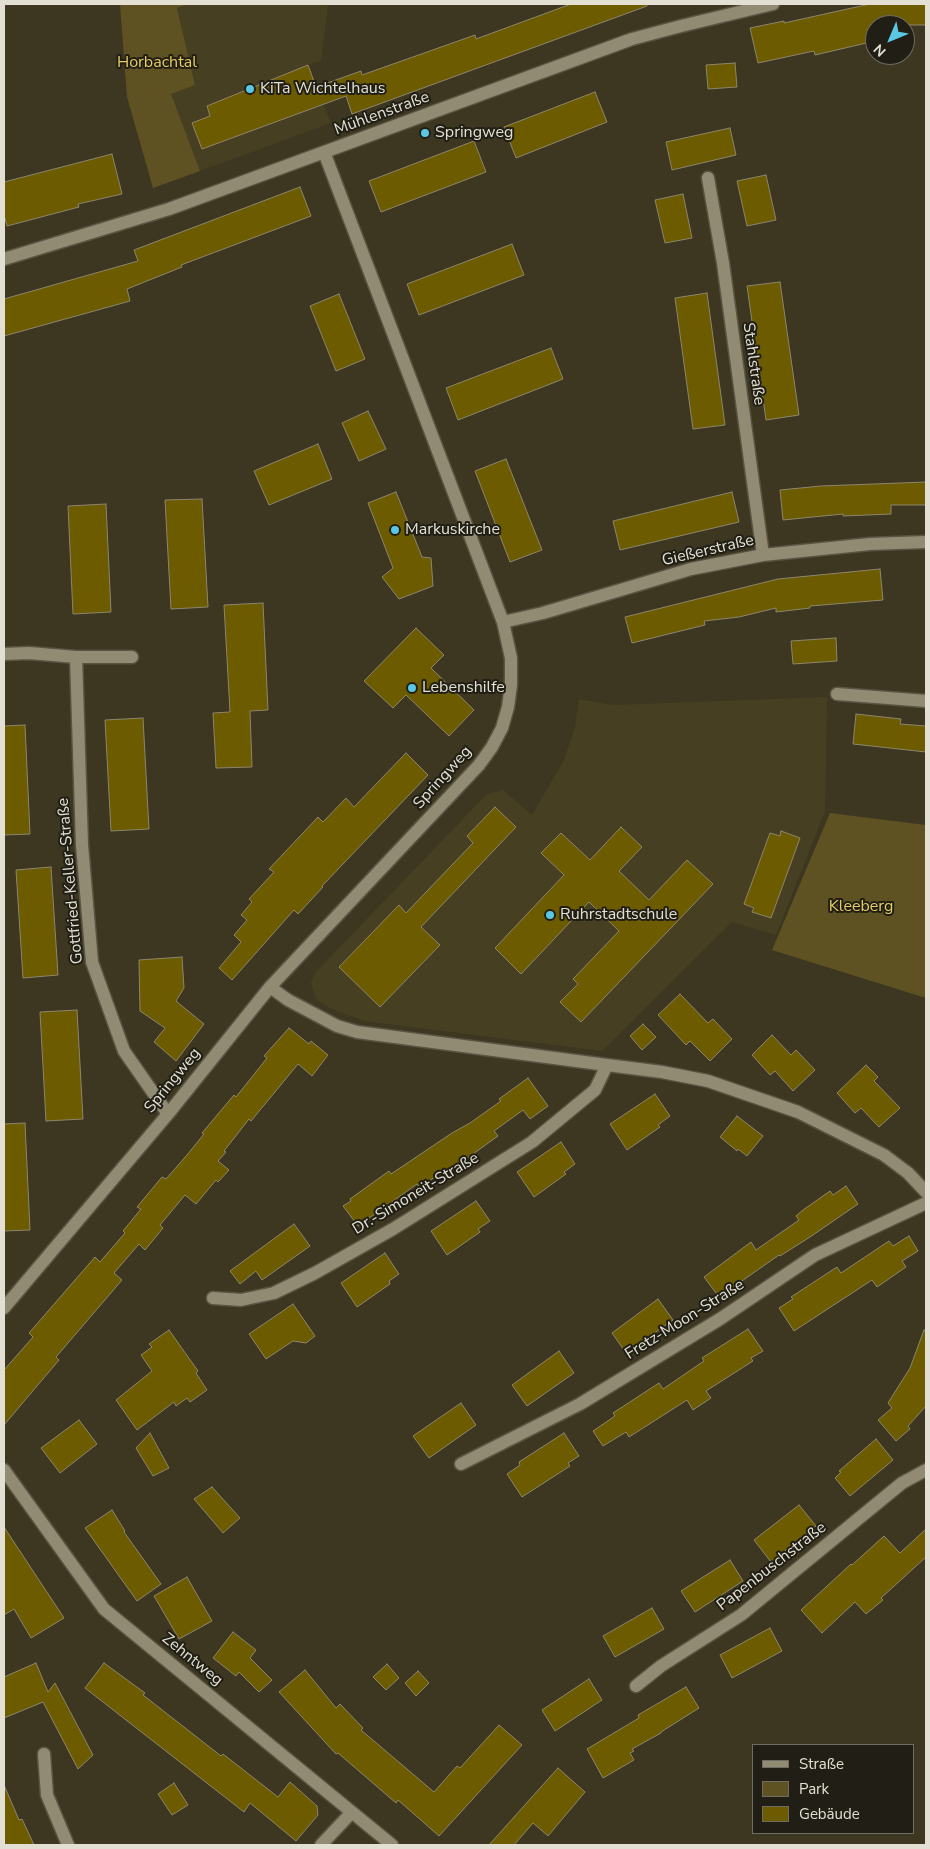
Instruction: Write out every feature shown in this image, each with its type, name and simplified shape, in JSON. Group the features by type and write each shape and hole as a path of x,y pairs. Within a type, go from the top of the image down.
{"street":[{"name":"Mühlenstraße","path":"4,259 169,209 632,39 773,4"},
{"name":"Springweg","path":"4,1308 168,1114 270,987 479,765 492,747 502,728 506,714 511,685 511,658 503,622 324,152"},
{"name":"Stahlstraße","path":"708,178 723,262 763,555"},
{"name":"Gießerstraße","path":"503,622 543,613 691,569 763,555 870,544 926,542"},
{"path":"4,654 30,653 76,657 132,657"},
{"name":"Gottfried-Keller-Straße","path":"76,657 82,845 92,962 124,1051 168,1114"},
{"path":"837,694 926,701"},
{"path":"270,987 288,1000 337,1026 357,1032 662,1072 708,1081 798,1112 884,1155 908,1174 926,1192"},
{"name":"Dr.-Simoneit-Straße","path":"213,1298 241,1300 274,1293 394,1229 532,1142 595,1090 606,1065"},
{"name":"Fretz-Moon-Straße","path":"461,1464 580,1404 720,1319 815,1255 926,1203"},
{"name":"Zehntweg","path":"4,1470 104,1609 392,1845"},
{"name":"Papenbuschstraße","path":"636,1686 660,1666 741,1615 902,1483 926,1470"},
{"path":"44,1754 47,1795 68,1845"},
{"path":"321,1845 352,1812"}],"shaded area":[{"name":"KiTa Wichtelhaus","path":"188,4 328,4 321,61 308,65 331,123 200,171 170,94 195,84 177,8"},
{"path":"827,697 825,811 776,935 732,922 602,1051 364,1021 330,1008 318,1001 315,996 311,983 315,973 487,794 503,790 532,815 564,760 575,727 579,699 613,705"}],"green space":[{"name":"Horbachtal","path":"120,4 188,4 177,8 195,85 171,94 200,171 153,188 127,97"},
{"name":"Kleeberg","path":"830,813 926,825 926,998 772,950"}],"building":[{"path":"571,4 647,4 647,6 352,114 346,96 202,149 192,123 210,116 207,106 308,65 316,87 361,71 362,75 475,35 476,39"},
{"path":"870,4 926,4 926,25 915,25 915,15 865,15 865,43 815,55 814,51 758,63 750,28 784,21 784,23"},
{"path":"735,63 737,87 708,89 706,65"},
{"path":"595,92 607,122 516,158 504,127"},
{"path":"730,128 736,155 672,170 666,142"},
{"path":"474,141 486,172 381,212 369,181"},
{"path":"112,154 122,194 78,204 79,207 7,226 4,215 4,182"},
{"path":"766,175 776,220 747,226 737,181"},
{"path":"300,187 311,216 181,265 182,267 127,289 130,301 4,336 4,299 138,261 134,250"},
{"path":"683,194 692,238 665,243 655,200"},
{"path":"512,244 524,275 419,315 407,284"},
{"path":"780,282 799,415 766,420 747,286"},
{"path":"707,293 725,425 693,429 675,298"},
{"path":"339,294 365,359 336,371 310,306"},
{"path":"551,348 563,379 458,420 446,388"},
{"path":"368,411 386,449 359,461 342,423"},
{"path":"318,444 332,479 269,505 254,471"},
{"path":"506,459 542,550 510,562 475,471"},
{"path":"926,482 926,505 891,505 891,514 843,516 843,514 783,520 780,490 821,486"},
{"name":"Markuskirche","path":"396,492 422,557 431,558 433,586 399,599 382,577 393,568 368,503"},
{"path":"732,492 739,522 620,550 613,521"},
{"path":"202,499 208,607 171,609 165,500"},
{"path":"106,504 111,612 73,614 68,506"},
{"path":"880,569 883,600 810,606 810,608 776,612 776,608 739,617 704,621 705,625 632,643 625,617 778,579"},
{"path":"263,603 268,710 250,711 252,767 216,768 213,713 230,712 224,605"},
{"name":"Lebenshilfe","path":"416,628 444,655 431,668 474,710 449,736 406,695 393,708 364,681"},
{"path":"836,638 837,661 793,664 791,641"},
{"path":"856,714 901,719 900,724 926,726 926,752 853,744"},
{"path":"143,718 149,829 111,831 105,720"},
{"path":"25,725 30,834 4,835 4,726"},
{"path":"406,753 428,775 322,886 298,914 294,910 232,980 219,968 241,942 234,935 247,920 241,915 252,902 249,899 274,872 269,869 318,817 323,822 346,798 354,807"},
{"path":"495,807 516,827 421,927 440,945 380,1007 339,967 399,905 406,913 473,843 467,836"},
{"path":"621,827 642,847 619,871 649,900 687,860 713,884 581,1022 560,1002 578,984 573,979 619,931 589,902 521,974 495,948 564,875 541,853 561,833 590,860"},
{"path":"781,831 800,838 771,918 752,912 754,908 744,904 770,833 780,836"},
{"path":"51,867 58,975 23,978 16,870"},
{"path":"182,957 184,988 176,1001 204,1024 176,1061 154,1042 165,1028 140,1011 139,960"},
{"path":"680,994 708,1023 713,1019 732,1039 710,1061 690,1041 686,1045 658,1015"},
{"path":"77,1010 83,1119 46,1121 40,1012"},
{"path":"643,1024 656,1037 642,1050 630,1036"},
{"path":"289,1028 309,1044 311,1041 328,1055 312,1076 298,1064 251,1121 249,1119 224,1151 226,1152 218,1161 229,1170 218,1182 216,1180 196,1204 185,1195 160,1225 163,1228 145,1250 139,1244 114,1273 122,1280 56,1357 59,1360 4,1425 4,1370 33,1337 29,1333 95,1257 100,1262 125,1233 123,1231 141,1209 137,1207 162,1177 166,1179 187,1155 204,1134 202,1133 234,1095 236,1097 267,1058 264,1056"},
{"path":"772,1035 791,1055 796,1050 815,1070 793,1091 775,1071 770,1075 752,1055"},
{"path":"866,1065 878,1077 874,1081 900,1108 879,1127 861,1108 855,1113 837,1093"},
{"path":"528,1078 548,1106 530,1119 523,1110 494,1131 498,1136 438,1179 436,1176 420,1188 417,1184 358,1226 343,1206 351,1201 350,1199 389,1171 391,1174 470,1123 501,1101 499,1099"},
{"path":"655,1094 670,1116 658,1125 660,1127 627,1150 610,1124"},
{"path":"737,1116 763,1136 747,1156 738,1149 737,1151 720,1137"},
{"path":"25,1123 30,1230 4,1231 4,1124"},
{"path":"561,1142 575,1164 564,1172 566,1174 534,1197 517,1172"},
{"path":"846,1186 858,1204 810,1237 779,1255 719,1297 704,1277 751,1242 756,1250 799,1220 796,1216 803,1210 830,1191 833,1195"},
{"path":"476,1201 490,1221 478,1229 480,1232 447,1255 431,1231"},
{"path":"294,1224 310,1246 262,1280 256,1271 240,1284 230,1271"},
{"path":"909,1236 918,1251 902,1261 906,1267 877,1287 872,1280 794,1331 779,1308 793,1299 791,1297 837,1267 841,1273 889,1241 893,1246"},
{"path":"385,1253 399,1274 389,1281 390,1284 357,1307 341,1283"},
{"path":"658,1299 673,1320 626,1353 612,1333"},
{"path":"293,1304 315,1336 306,1343 293,1341 266,1359 249,1334"},
{"path":"748,1329 763,1351 751,1358 753,1361 706,1391 711,1398 693,1410 687,1400 629,1437 626,1432 603,1446 593,1431 615,1416 613,1413 659,1383 663,1389 704,1361 702,1358"},
{"path":"169,1330 198,1371 196,1373 207,1390 190,1402 187,1398 176,1406 174,1402 137,1430 116,1400 152,1371 141,1355 152,1347 149,1344"},
{"path":"924,1330 926,1331 926,1406 908,1426 910,1429 896,1441 878,1420 892,1408 888,1403 910,1368"},
{"path":"559,1351 574,1373 527,1406 512,1385"},
{"path":"461,1403 476,1425 429,1458 413,1436"},
{"path":"79,1420 97,1444 60,1473 41,1448"},
{"path":"150,1433 169,1468 153,1476 136,1448"},
{"path":"564,1433 579,1456 568,1463 570,1466 522,1497 507,1474 520,1465 519,1462"},
{"path":"876,1439 893,1460 850,1496 835,1478 841,1472 839,1471"},
{"path":"212,1487 240,1518 223,1533 194,1499"},
{"path":"799,1505 816,1526 771,1562 754,1540"},
{"path":"112,1510 124,1532 161,1584 137,1601 85,1528"},
{"path":"4,1527 64,1618 31,1638 14,1609 4,1615"},
{"path":"926,1529 926,1557 881,1598 883,1600 866,1614 855,1602 822,1633 801,1610 884,1536 900,1553"},
{"path":"730,1560 743,1581 695,1612 681,1591"},
{"path":"187,1577 212,1621 179,1639 154,1596"},
{"path":"652,1608 664,1629 615,1657 603,1636"},
{"path":"770,1628 782,1651 732,1678 720,1655"},
{"path":"233,1632 256,1650 250,1658 272,1680 259,1692 239,1672 236,1676 213,1658"},
{"path":"36,1663 48,1692 55,1683 93,1755 78,1769 43,1702 4,1718 4,1677"},
{"path":"104,1663 145,1693 143,1695 221,1756 223,1754 278,1797 290,1782 317,1806 318,1815 296,1841 250,1803 244,1812 85,1688"},
{"path":"387,1664 399,1678 386,1690 373,1677"},
{"path":"305,1670 336,1708 340,1704 363,1728 361,1730 434,1792 457,1766 460,1768 499,1725 522,1745 439,1836 398,1800 396,1803 338,1753 336,1754 279,1692"},
{"path":"418,1671 429,1683 416,1696 405,1683"},
{"path":"589,1679 602,1700 555,1731 542,1710"},
{"path":"686,1687 699,1708 632,1749 634,1751 630,1753 634,1760 603,1778 587,1749 639,1718 638,1715"},
{"path":"558,1768 585,1792 548,1836 533,1823 514,1845 489,1845"},
{"path":"174,1783 188,1805 172,1815 158,1794"},
{"path":"4,1785 19,1820 22,1819 34,1845 4,1845"}],"place":[{"name":"KiTa Wichtelhaus","path":"250,89"},
{"name":"Springweg","path":"425,133"},
{"name":"Markuskirche","path":"395,530"},
{"name":"Lebenshilfe","path":"412,688"},
{"name":"Ruhrstadtschule","path":"550,915"}]}
